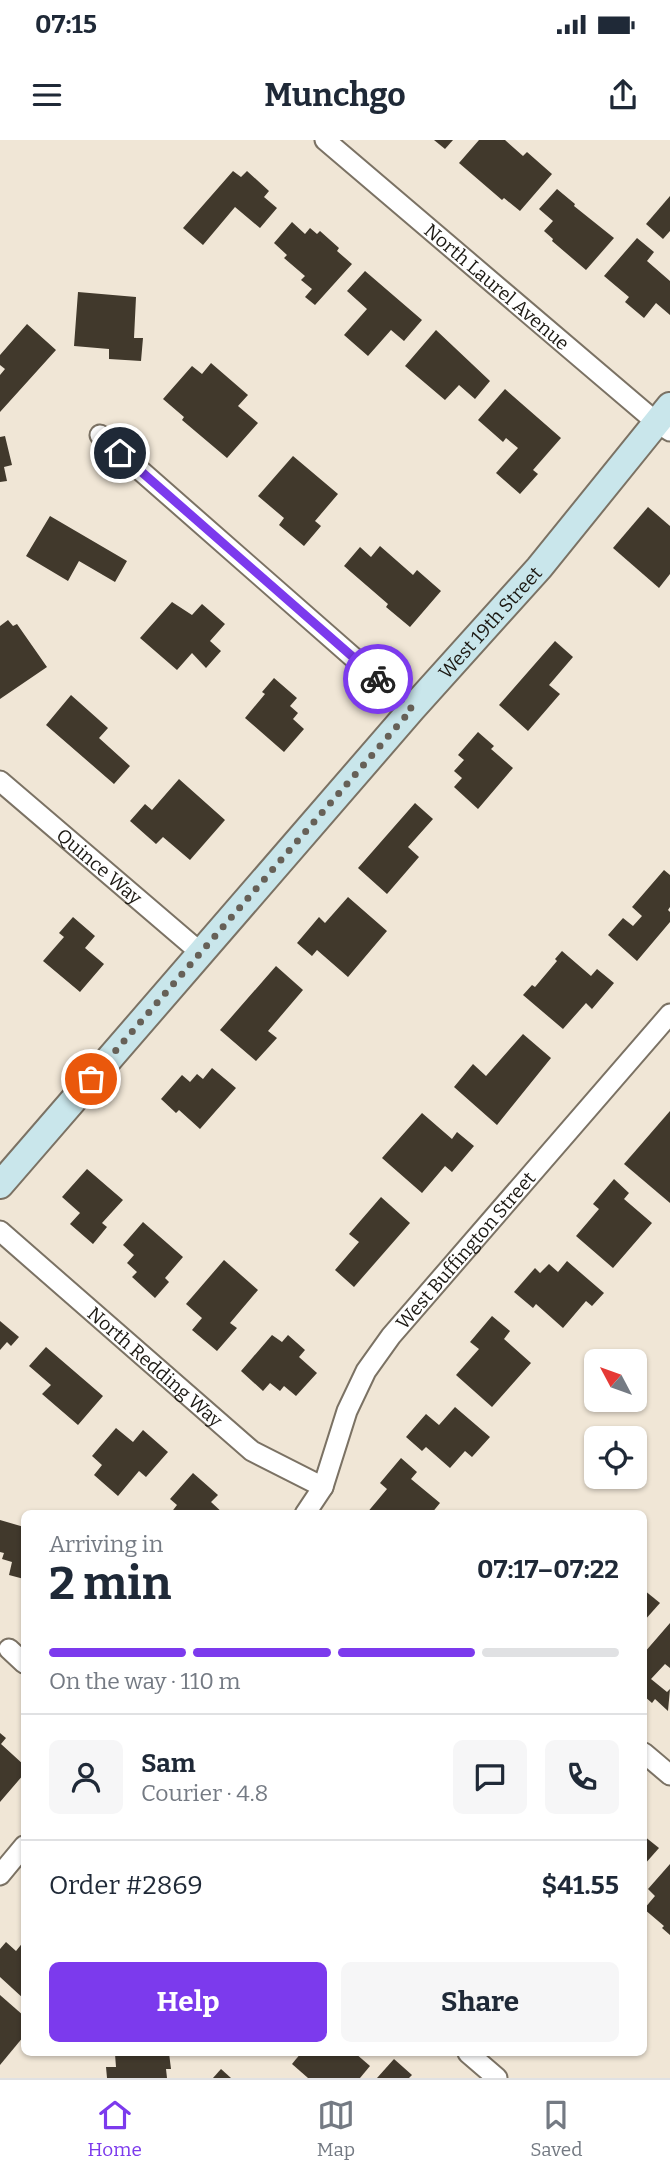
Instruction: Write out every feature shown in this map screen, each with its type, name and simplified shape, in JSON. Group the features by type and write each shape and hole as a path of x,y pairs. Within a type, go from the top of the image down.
{"main road":[{"name":"West 19th Street","path":"0,1185 412,709 539,568 665,419"}],"street":[{"name":"North Laurel Avenue","path":"325,140 665,419"},
{"path":"100,435 412,709"},
{"name":"Quince Way","path":"0,781 201,953"},
{"name":"West Buffington Street","path":"308,1510 323,1487 347,1411 366,1371 391,1336 670,1014"},
{"name":"North Redding Way","path":"0,1231 252,1451 323,1487"},
{"path":"9,1649 21,1660"},
{"path":"647,1756 670,1775"},
{"path":"0,1875 21,1850"},
{"path":"471,2056 497,2078"}],"building":[{"path":"434,140 453,140 445,149"},
{"path":"479,140 505,140 523,156 527,152 552,174 520,211 504,198 502,200 459,163"},
{"path":"233,171 241,177 247,171 269,191 264,197 277,208 260,228 235,207 203,245 183,228"},
{"path":"557,189 614,238 586,270 544,231 553,221 539,209"},
{"path":"670,196 670,231 663,239 646,224"},
{"path":"292,222 305,234 310,228 317,234 320,231 352,264 315,305 305,297 312,289 301,280 305,276 284,258 287,255 274,243"},
{"path":"637,238 654,252 647,261 670,281 670,315 656,303 644,318 625,302 629,297 604,276"},
{"path":"365,271 422,320 404,341 391,330 368,356 344,335 367,309 347,291"},
{"path":"78,292 136,297 134,338 143,338 141,361 109,359 109,349 74,346"},
{"path":"27,324 56,350 0,412 0,375 5,369 0,365 0,355"},
{"path":"436,330 490,381 475,399 459,385 445,400 405,366"},
{"path":"211,363 248,395 238,406 258,423 227,458 182,420 184,417 163,399 192,366 202,374"},
{"path":"505,389 561,438 533,470 538,474 520,494 496,473 518,448 506,438 503,442 478,420"},
{"path":"5,436 12,465 4,467 7,481 0,482 0,437"},
{"path":"293,456 338,494 315,521 321,526 304,546 279,525 284,518 258,496"},
{"path":"648,507 670,526 670,574 659,588 613,548"},
{"path":"50,516 127,561 115,582 79,561 68,581 26,556"},
{"path":"380,546 413,575 417,570 441,591 410,627 344,566 360,547 371,557"},
{"path":"172,602 192,615 202,604 225,624 210,641 221,651 206,668 192,653 177,670 140,638"},
{"path":"8,620 13,626 17,624 47,667 0,699 0,626"},
{"path":"555,641 573,657 549,685 560,694 528,731 499,705"},
{"path":"274,678 297,698 290,706 298,713 293,719 304,729 284,752 245,718 265,694 262,692"},
{"path":"71,695 108,728 99,738 130,766 114,784 46,725"},
{"path":"478,732 494,746 491,749 513,768 478,809 454,787 462,778 454,771 464,760 458,755"},
{"path":"179,779 225,820 190,860 163,837 156,844 130,821 145,804 152,810"},
{"path":"415,803 433,819 408,847 419,857 387,894 358,868"},
{"path":"664,870 670,875 670,922 637,961 608,935 623,918 633,926 642,916 632,907"},
{"path":"348,897 387,931 348,977 317,950 312,956 297,943 319,917 325,923"},
{"path":"73,917 95,936 85,948 104,964 80,992 43,961 64,937 59,933"},
{"path":"562,951 591,976 597,969 614,983 592,1009 586,1003 563,1029 523,995 532,985 535,987"},
{"path":"276,966 303,990 268,1031 277,1038 256,1061 220,1030"},
{"path":"523,1034 551,1058 497,1125 454,1087 473,1064 486,1076"},
{"path":"212,1068 236,1088 200,1129 179,1110 176,1113 161,1099 182,1075 190,1082 197,1074 203,1079"},
{"path":"670,1111 670,1203 624,1164"},
{"path":"422,1113 452,1139 457,1132 474,1146 452,1172 445,1166 422,1193 382,1158"},
{"path":"87,1169 123,1200 102,1223 107,1227 93,1244 70,1224 80,1213 62,1197"},
{"path":"614,1179 629,1193 624,1199 652,1223 613,1268 576,1236 599,1209 593,1204"},
{"path":"381,1197 410,1223 354,1287 335,1270 359,1242 349,1234"},
{"path":"143,1222 183,1257 165,1278 169,1282 155,1298 132,1277 137,1272 127,1263 134,1255 123,1245"},
{"path":"224,1260 258,1290 230,1323 237,1328 217,1351 192,1330 202,1318 186,1304"},
{"path":"567,1261 604,1293 592,1306 586,1301 563,1328 536,1304 533,1308 514,1292 535,1268 540,1273 549,1264 558,1272"},
{"path":"492,1316 510,1331 504,1339 531,1363 492,1407 456,1375 479,1349 470,1342"},
{"path":"0,1321 19,1337 11,1346 7,1342 0,1350"},
{"path":"272,1335 282,1342 288,1335 305,1350 299,1357 317,1373 296,1396 284,1386 280,1391 270,1383 263,1391 241,1371"},
{"path":"46,1347 103,1396 78,1425 42,1394 51,1385 29,1366"},
{"path":"455,1407 490,1437 472,1457 465,1451 450,1468 426,1447 422,1451 406,1437 426,1414 439,1425"},
{"path":"116,1428 133,1442 143,1430 168,1452 146,1477 139,1471 118,1496 94,1475 102,1465 92,1456"},
{"path":"401,1458 417,1472 411,1479 440,1503 434,1510 369,1510 387,1489 380,1483"},
{"path":"193,1473 218,1495 211,1502 220,1510 173,1510 177,1505 170,1499"},
{"path":"0,1520 21,1526 21,1578 9,1575 12,1562 2,1559 4,1553 0,1552"},
{"path":"647,1592 660,1603 647,1618"},
{"path":"670,1623 670,1668 665,1664 651,1679 667,1692 670,1689 668,1711 655,1699 652,1703 647,1699 647,1650"},
{"path":"0,1733 6,1738 1,1744 21,1762 21,1778 0,1802"},
{"path":"647,1838 659,1848 647,1862"},
{"path":"670,1864 670,1935 647,1912 647,1905 655,1896 648,1889"},
{"path":"6,1942 16,1951 21,1945 21,1996 0,1977 0,1949"},
{"path":"0,1995 21,2013 21,2040 0,2065"},
{"path":"115,2056 169,2056 171,2069 166,2069 167,2078 107,2078 106,2067 116,2067"},
{"path":"299,2056 358,2056 370,2066 360,2078 308,2078 292,2064"},
{"path":"394,2059 412,2075 409,2078 377,2078"},
{"path":"221,2069 231,2078 213,2078"}],"way so far":[{"path":"91,1079 412,709 378,679"}],"route":[{"path":"120,453 378,679"}]}
